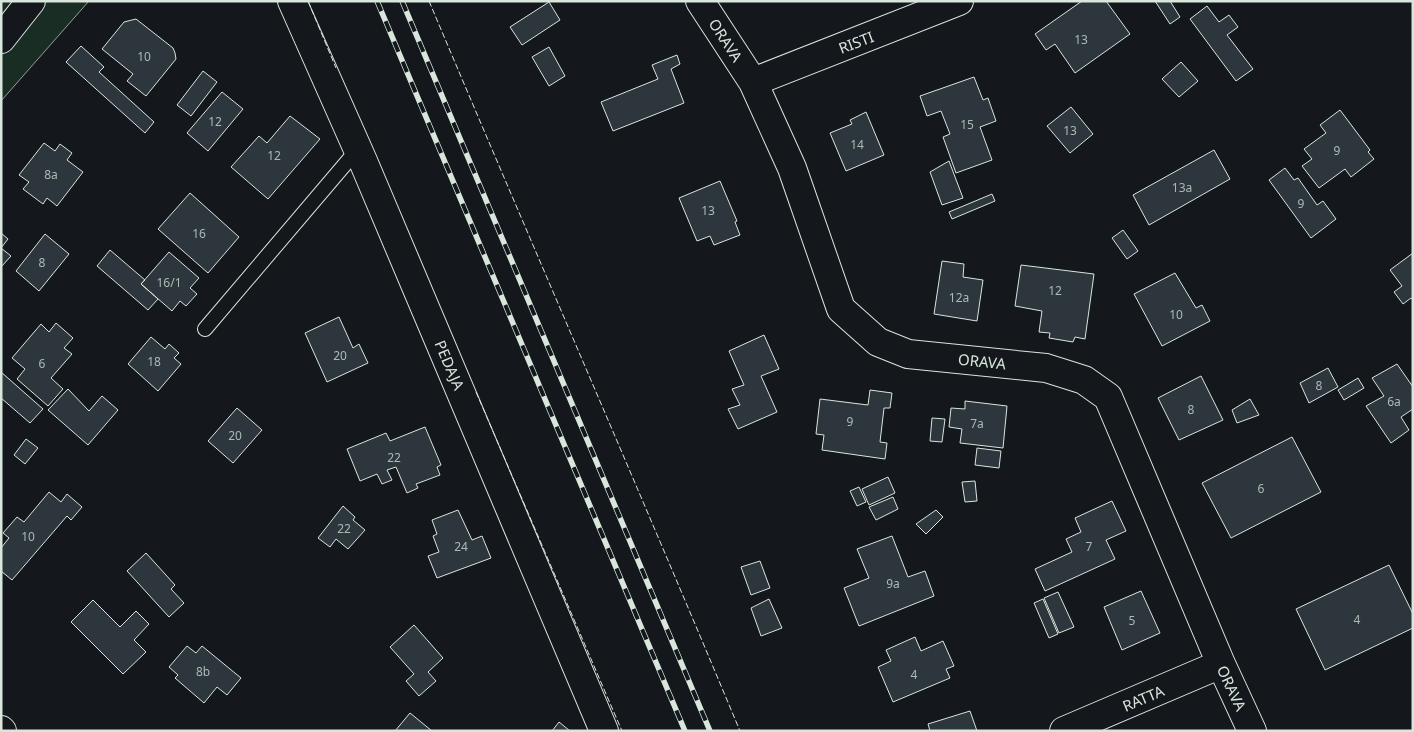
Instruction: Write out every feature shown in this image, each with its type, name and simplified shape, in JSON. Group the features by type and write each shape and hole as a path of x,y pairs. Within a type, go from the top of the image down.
{"street":[{"path":"1,39 31,1"},
{"name":"PEDAJA","path":"292,1 358,149 604,731"},
{"name":"ORAVA","path":"700,1 753,82 792,168 842,309 878,342 908,354 1046,368 1084,380 1108,397 1221,664 1252,731"},
{"name":"RISTI","path":"753,82 959,1"},
{"name":"RATTA","path":"1064,731 1221,664"}],"lane":[{"path":"205,329 358,149"}],"green space":[{"path":"1,1 89,1 1,101"}],"building":[{"path":"1082,1 1106,1 1130,34 1075,73 1055,44 1046,50 1035,34"},
{"path":"1155,1 1170,1 1180,17 1170,24"},
{"path":"549,2 560,20 522,45 510,27"},
{"path":"1207,6 1219,22 1229,15 1238,27 1227,35 1253,69 1236,81 1190,19"},
{"path":"136,19 173,48 176,59 146,96 127,81 133,74 102,49 124,22"},
{"path":"81,46 104,67 99,72 154,122 145,133 66,62"},
{"path":"549,47 565,76 549,86 532,57"},
{"path":"677,55 680,64 671,69 684,103 613,131 601,102 658,79 652,65"},
{"path":"1181,62 1198,81 1179,97 1162,79"},
{"path":"203,71 217,82 191,116 177,105"},
{"path":"974,77 983,100 988,98 996,121 980,127 992,160 956,173 943,137 950,134 941,111 927,116 920,96"},
{"path":"222,92 243,109 208,151 187,133"},
{"path":"1071,107 1093,134 1070,153 1047,126"},
{"path":"1340,110 1370,150 1368,152 1374,159 1351,177 1345,169 1319,188 1302,166 1312,159 1304,149 1326,133 1320,125"},
{"path":"866,112 884,155 846,171 830,133 852,124 850,120"},
{"path":"290,116 320,139 268,199 231,167 259,136 267,143"},
{"path":"44,143 55,151 60,144 72,153 67,160 83,172 57,206 47,198 43,204 23,189 29,182 19,175"},
{"path":"1214,150 1230,179 1149,225 1133,195"},
{"path":"949,161 963,198 942,205 930,172"},
{"path":"1285,168 1294,180 1298,178 1317,205 1323,201 1336,219 1311,238 1269,180"},
{"path":"720,181 737,221 735,222 740,235 714,245 710,236 697,241 679,198"},
{"path":"190,193 239,237 208,273 158,229"},
{"path":"992,194 995,201 952,219 949,212"},
{"path":"1123,230 1138,251 1127,259 1112,238"},
{"path":"1,233 8,239 1,248"},
{"path":"45,234 69,254 39,291 16,271"},
{"path":"1,248 11,256 1,267"},
{"path":"110,250 145,280 141,284 158,299 148,310 97,266"},
{"path":"169,252 199,278 190,288 197,294 186,306 180,301 172,311 141,284"},
{"path":"1413,253 1413,300 1411,298 1403,304 1394,292 1402,286 1390,270"},
{"path":"942,261 964,264 963,277 983,280 977,321 934,314"},
{"path":"1021,265 1094,274 1085,339 1075,337 1073,342 1049,338 1050,333 1039,332 1042,311 1015,306"},
{"path":"1175,273 1196,308 1202,305 1210,321 1162,346 1134,294"},
{"path":"339,317 353,348 359,344 368,363 327,382 305,333"},
{"path":"56,323 73,338 64,348 72,354 51,378 63,389 48,406 17,379 25,369 12,358 41,324 49,332"},
{"path":"764,335 779,369 761,376 777,412 738,429 728,409 740,405 732,389 744,385 729,351"},
{"path":"151,337 165,349 169,344 179,353 174,358 181,364 158,391 128,364"},
{"path":"1397,364 1413,387 1413,409 1401,417 1409,430 1391,443 1366,406 1384,396 1372,378"},
{"path":"1328,368 1338,387 1309,403 1300,383"},
{"path":"1,372 43,409 30,423 1,398"},
{"path":"1201,376 1223,420 1179,440 1158,398"},
{"path":"1358,378 1364,388 1344,400 1338,390"},
{"path":"68,389 89,411 102,396 118,410 88,445 48,410"},
{"path":"870,390 892,393 890,408 884,408 880,442 887,443 885,459 822,450 824,435 816,434 820,399 868,405"},
{"path":"1250,399 1259,415 1237,423 1232,410"},
{"path":"965,401 1007,406 1003,448 960,443 962,429 949,427 951,408 965,409"},
{"path":"237,408 262,430 233,463 208,441"},
{"path":"932,418 945,419 942,442 930,441"},
{"path":"425,427 441,465 437,467 440,475 416,484 418,488 407,493 396,467 387,470 392,480 382,484 377,474 360,481 347,449 386,433 390,441"},
{"path":"1292,437 1321,492 1231,538 1202,483"},
{"path":"26,439 38,448 25,464 14,455"},
{"path":"977,448 1001,451 999,468 975,465"},
{"path":"888,477 895,493 869,505 862,489"},
{"path":"975,481 977,501 965,502 962,482"},
{"path":"859,487 866,502 857,506 850,491"},
{"path":"49,492 61,502 67,494 82,507 71,520 67,516 12,580 1,571 1,548 9,538 3,533 17,517 24,522"},
{"path":"893,497 898,509 876,520 869,507"},
{"path":"1112,501 1126,531 1106,540 1115,559 1045,591 1035,569 1072,552 1066,539 1081,532 1075,518"},
{"path":"343,506 355,517 353,520 365,530 348,549 336,539 330,547 318,538"},
{"path":"458,510 472,540 482,536 491,558 437,578 428,556 439,552 433,536 437,534 432,520"},
{"path":"936,510 943,517 926,534 916,524"},
{"path":"892,536 908,577 925,571 934,596 859,626 844,588 869,578 857,549"},
{"path":"146,553 175,585 171,589 184,603 169,617 127,571"},
{"path":"760,561 770,588 751,595 741,567"},
{"path":"1389,565 1413,614 1413,628 1325,670 1296,609"},
{"path":"1141,591 1160,633 1122,650 1104,607"},
{"path":"1058,592 1074,627 1059,633 1044,598"},
{"path":"769,599 782,628 761,636 751,608"},
{"path":"1043,599 1058,634 1049,638 1034,603"},
{"path":"93,600 120,627 136,611 149,624 134,640 146,652 123,674 71,622"},
{"path":"414,625 443,658 428,672 436,681 419,696 406,681 414,674 390,647"},
{"path":"915,637 921,651 943,641 954,666 946,669 950,678 893,702 878,667 891,661 886,650"},
{"path":"187,646 196,653 202,646 241,678 227,695 217,687 204,703 175,678 178,675 169,667"},
{"path":"970,711 977,731 930,731 928,724"},
{"path":"410,713 432,731 395,731"},
{"path":"559,722 570,731 552,731"}],"railway":[{"path":"377,1 685,731"},
{"path":"402,1 710,731"}],"fence":[{"path":"308,1 336,68"},
{"path":"429,1 740,731"},
{"path":"476,392 622,731"}]}
